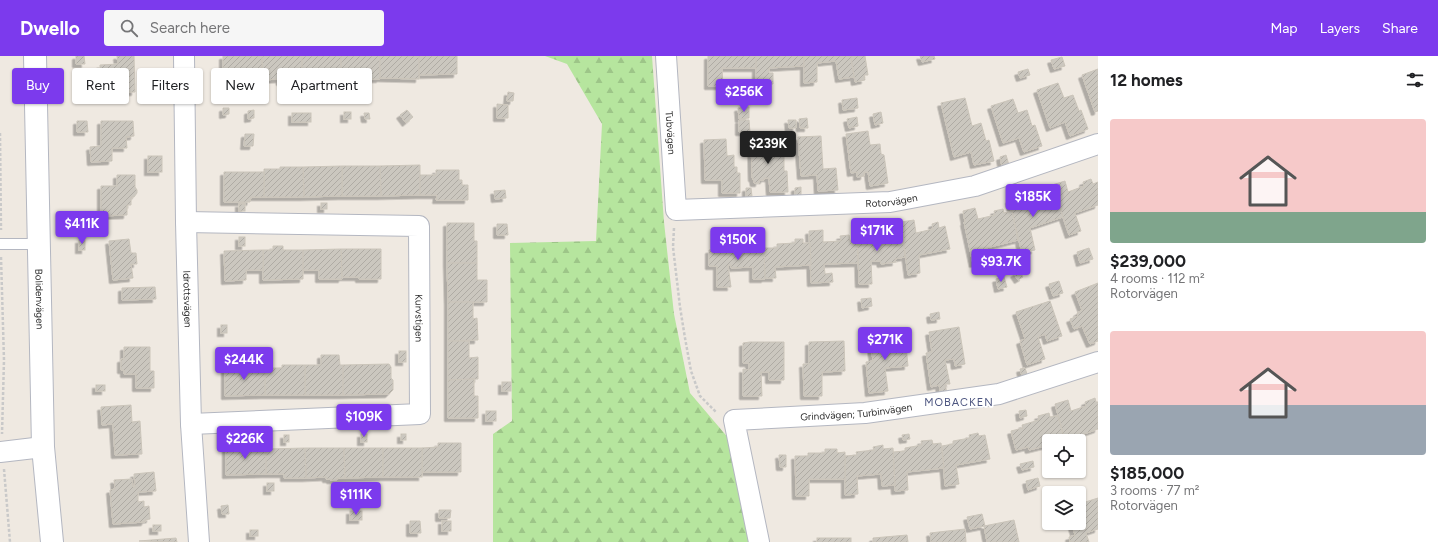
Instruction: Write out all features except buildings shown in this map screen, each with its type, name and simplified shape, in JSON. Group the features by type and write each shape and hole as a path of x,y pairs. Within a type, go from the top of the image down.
{"main road":[{"name":"Bolidenvägen","path":"35,56 43,447 52,542"}],"street":[{"name":"Idrottsvägen","path":"184,56 191,424 199,542"},
{"name":"Tubvägen","path":"666,56 676,210"},
{"name":"Rotorvägen","path":"676,210 890,202 975,186 1098,144"},
{"name":"Kurvstigen","path":"186,222 419,226 420,414 191,424"},
{"name":"Grindvägen; Turbinvägen","path":"734,420 865,413 999,394 1098,362"},
{"path":"734,420 759,542"},
{"path":"1,452 43,447"}],"lane":[{"path":"0,244 38,244"}],"path":[{"path":"0,133 0,244 4,360 1,452 10,542"},
{"path":"676,210 673,247 684,338 692,371 700,396 717,413 734,420"}],"green space":[{"path":"545,56 652,56 664,222 674,314 690,393 730,440 750,542 493,542 493,434 512,421 510,243 596,241 602,124 567,64"}],"district":[{"name":"MOBACKEN","path":"959,402"}]}
